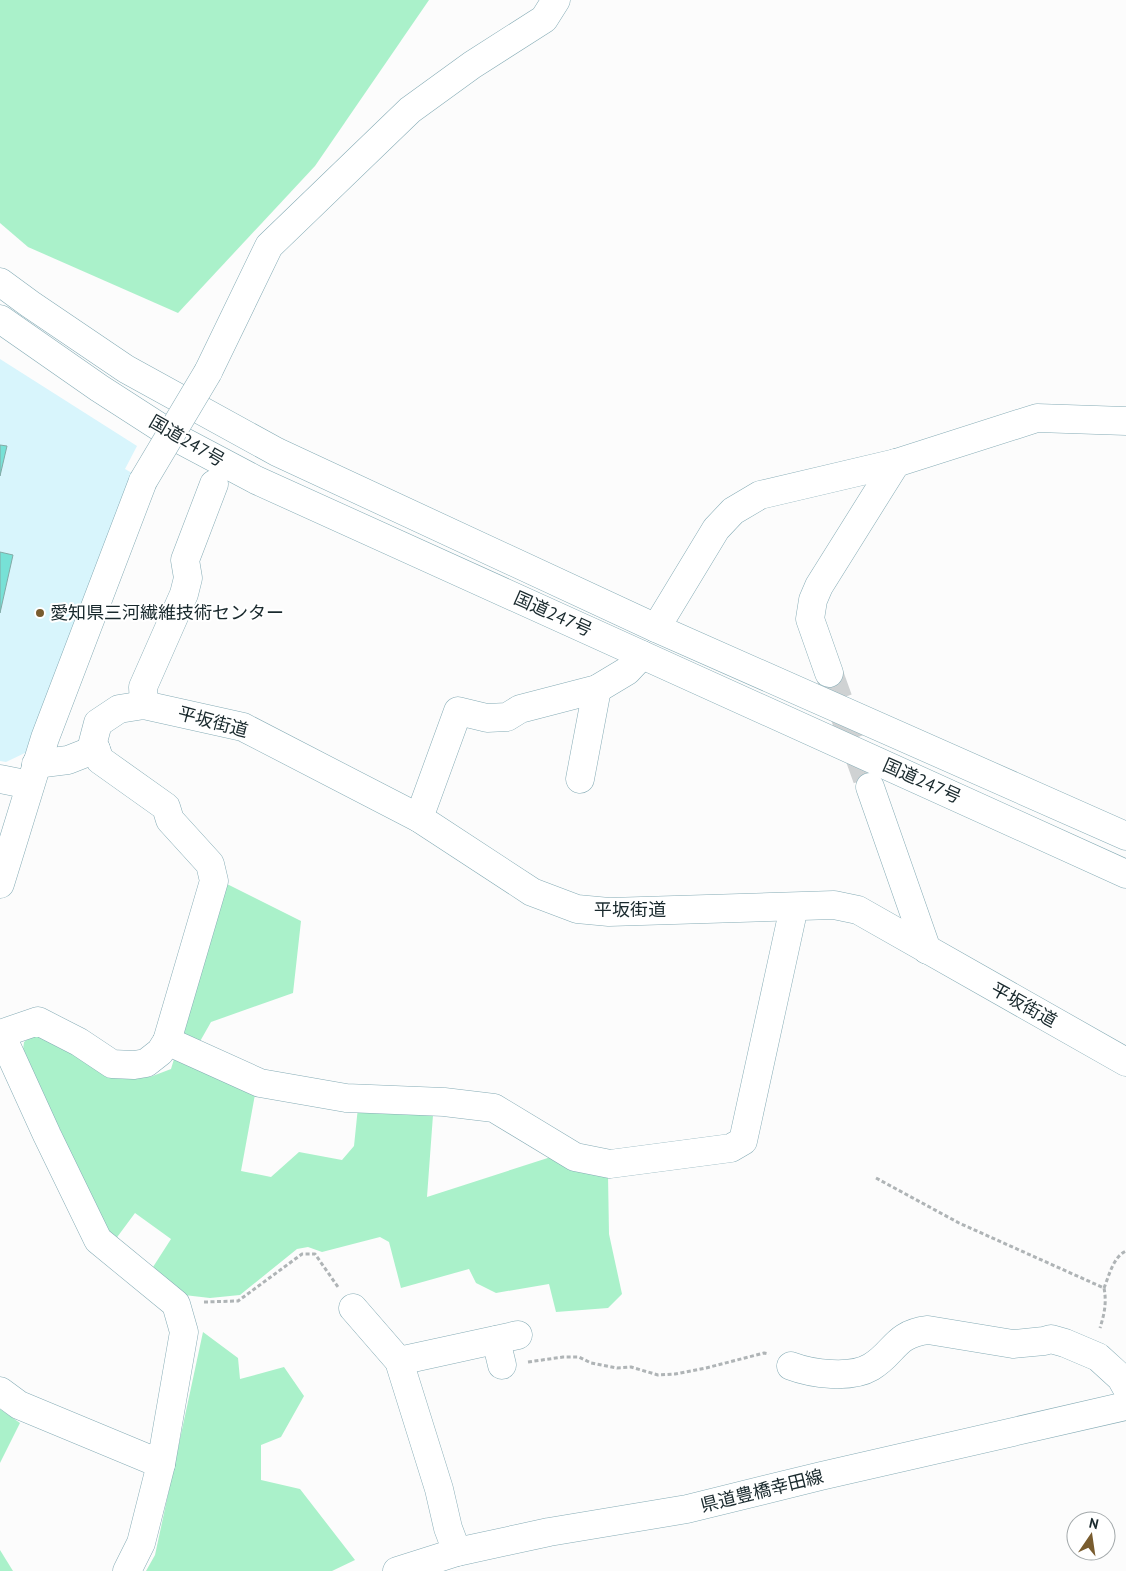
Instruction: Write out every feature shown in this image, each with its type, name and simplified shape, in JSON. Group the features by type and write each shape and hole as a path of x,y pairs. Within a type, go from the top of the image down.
{"main road":[{"path":"0,884 33,775 143,481 208,372 268,246 410,110 472,65 544,20 556,0"},
{"name":"国道247号","path":"0,282 126,369 277,452 656,628 1126,836"},
{"name":"国道247号","path":"0,319 99,388 160,427 256,480 1126,874"},
{"path":"656,628 716,529 733,512 760,495 896,462 1037,418 1126,420"},
{"path":"829,674 810,619 812,600 896,462"},
{"path":"127,1571 141,1543 161,1464 184,1332 176,1304 98,1240 1,1034 38,1021 79,1042 112,1064 134,1065 146,1063 160,1052 167,1041 214,880 210,864 170,820 166,807 100,760 93,742 98,723 119,710 144,705 143,687 184,594 188,578 185,560 214,484"},
{"path":"419,818 458,711 487,718 506,716 520,709 597,689 622,674 642,654"},
{"path":"580,779 597,689"},
{"name":"平坂街道","path":"144,705 243,727 419,818 532,892 577,909 609,912 834,905 858,910 1126,1062"},
{"path":"0,779 33,775 96,749"},
{"path":"870,787 927,950"},
{"path":"167,1041 260,1083 346,1098 444,1102 494,1108 575,1157 610,1164 731,1148 743,1141 794,907"},
{"path":"353,1308 399,1361 439,1489 448,1528 457,1552"},
{"path":"791,1366 806,1372 830,1375 857,1372 870,1368 905,1336 928,1330 1013,1344 1044,1341 1051,1338 1098,1357 1121,1378 1126,1387"},
{"path":"399,1361 505,1347"},
{"path":"0,1391 19,1405 161,1464"},
{"name":"県道豊橋幸田線","path":"397,1571 457,1552 549,1532 687,1509 821,1476 1126,1406"}],"path":[{"path":"876,1178 959,1223 1104,1288"},
{"path":"1092,1354 1105,1313 1106,1298 1104,1288 1111,1269 1122,1253 1126,1251"},
{"path":"176,1304 238,1301 302,1254 315,1254 353,1308"},
{"path":"505,1347 563,1357 579,1357 591,1363 617,1368 631,1367 658,1375 675,1374 764,1353 772,1355 791,1366"}],"shaded area":[{"name":"愛知県三河繊維技術センター","path":"0,359 137,446 125,469 132,473 27,752 6,762 0,761"}],"green space":[{"path":"0,0 429,0 315,166 178,313 28,247 0,223"},
{"path":"227,884 301,921 293,993 211,1022 190,1059 256,1089 241,1171 271,1177 299,1152 342,1160 354,1146 358,1107 433,1115 427,1197 554,1156 608,1175 609,1234 622,1294 608,1308 556,1312 549,1284 496,1293 476,1283 469,1269 401,1288 389,1242 380,1237 322,1252 308,1247 297,1249 240,1295 210,1298 184,1295 153,1267 171,1239 135,1213 115,1240 98,1219 23,1050 24,1042 41,1032 123,1077 150,1077 171,1069"},
{"path":"203,1332 238,1358 240,1379 284,1367 304,1396 281,1437 261,1445 261,1480 300,1489 355,1560 332,1571 146,1571 155,1555"},
{"path":"0,1409 20,1423 0,1463"},
{"path":"0,1550 13,1571 0,1571"}],"building":[{"path":"0,445 7,446 0,476"},
{"path":"0,552 13,555 0,613"}],"tunnel":[{"path":"829,673 870,787"}],"place":[{"name":"愛知県三河繊維技術センター","path":"40,613"}]}
